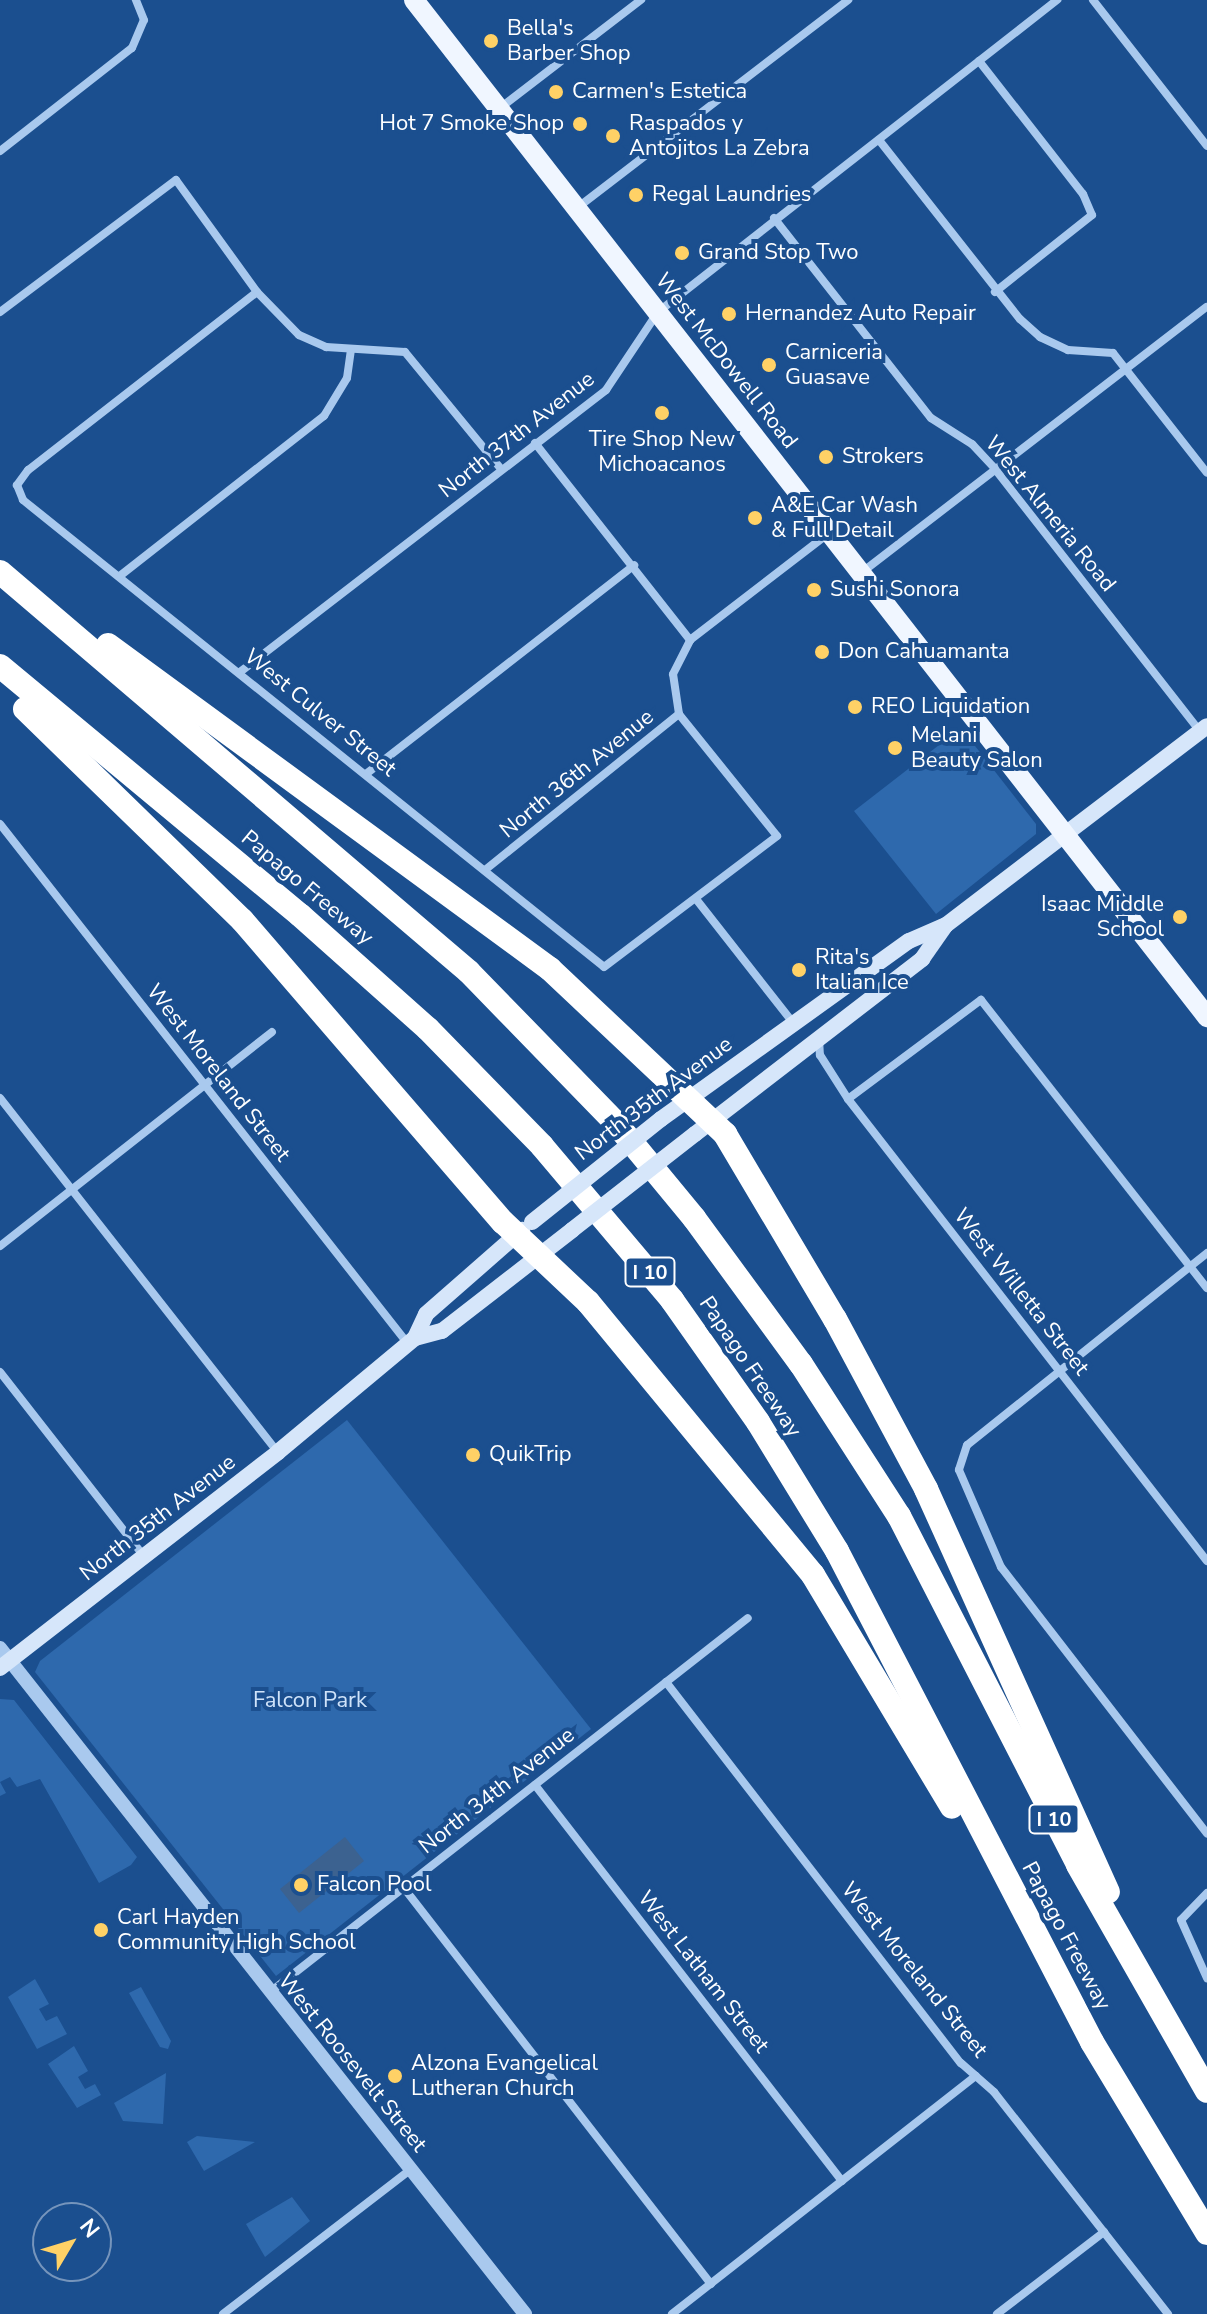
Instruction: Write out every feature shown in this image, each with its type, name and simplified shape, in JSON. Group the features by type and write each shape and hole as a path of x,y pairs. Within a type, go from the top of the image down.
{"highway":[{"path":"0,562 550,969 704,1127 725,1134 835,1319 926,1489 1157,2009"},
{"name":"Papago Freeway","path":"0,572 469,972 656,1169 793,1352 899,1516 1157,2009 1207,2091"},
{"name":"Papago Freeway","path":"0,666 300,915 428,1029 542,1146 672,1300 758,1422 837,1551 1092,2042 1207,2233"},
{"path":"0,686 242,920 546,1249 813,1575 904,1720 1010,1912 1092,2042"}],"main road":[{"name":"West McDowell Road","path":"418,1 1207,1017"},
{"name":"North 35th Avenue","path":"3,1658 144,1556 278,1452 411,1341 426,1314 524,1228 682,1102 909,941 946,925 1204,728"},
{"name":"North 35th Avenue","path":"411,1341 442,1331 922,959 946,925"}],"street":[{"path":"0,151 132,48 144,20 136,0"},
{"path":"499,109 641,0"},
{"path":"577,208 848,0"},
{"name":"North 37th Avenue","path":"240,672 618,379 643,327 658,312 774,218 1057,0"},
{"path":"1093,0 1207,146"},
{"path":"979,61 1083,194 1092,215 995,292"},
{"path":"879,140 995,292 1040,337 1068,350 1113,353 1207,473"},
{"path":"0,312 176,180 257,292 299,335 351,351 405,352 501,469"},
{"name":"West Almeria Road","path":"774,218 931,418 972,444 995,469 1204,728"},
{"name":"West Culver Street","path":"257,292 28,470 17,485 23,500 121,575 604,967 696,899"},
{"path":"861,573 1207,307"},
{"path":"121,575 324,416 347,378 351,351"},
{"path":"535,443 690,640"},
{"name":"North 36th Avenue","path":"485,870 679,714 673,674 690,640 829,532"},
{"path":"366,774 634,565"},
{"path":"679,714 777,836 696,899 794,1024"},
{"name":"West Moreland Street","path":"0,824 411,1341"},
{"path":"848,1099 978,999 1207,1288"},
{"path":"0,1246 272,1032"},
{"name":"West Willetta Street","path":"819,1038 820,1055 848,1099 1207,1561"},
{"path":"0,1098 278,1452"},
{"path":"1207,1253 967,1445 960,1457 969,1497 1001,1567 1207,1834"},
{"path":"0,1372 144,1556"},
{"name":"North 34th Avenue","path":"269,1993 748,1618"},
{"name":"West Roosevelt Street","path":"3,1658 525,2314"},
{"name":"West Moreland Street","path":"666,1682 961,2063 976,2076 1168,2314"},
{"name":"West Latham Street","path":"535,1785 842,2181"},
{"path":"404,1888 711,2284"},
{"path":"1207,1893 1183,1913 1181,1928 1207,1978"},
{"path":"672,2314 976,2076"},
{"path":"223,2314 410,2170"},
{"path":"997,2314 1104,2232"}],"green space":[{"path":"961,728 1036,824 1036,834 936,914 854,811"},
{"name":"Falcon Park","path":"347,1420 591,1729 276,1976 35,1672 40,1661"},
{"path":"0,1699 14,1700 137,1857 131,1865 99,1883 40,1779 17,1787 10,1777 0,1782"},
{"path":"0,1782 6,1793 0,1796"},
{"path":"35,1979 49,2004 39,2009 46,2021 57,2016 67,2034 37,2049 8,1997"},
{"path":"141,1987 171,2041 168,2049 160,2047 129,1993"},
{"path":"74,2046 88,2071 78,2077 85,2089 95,2084 101,2095 77,2108 48,2064"},
{"path":"166,2073 163,2124 123,2121 114,2103"},
{"path":"197,2136 255,2142 204,2171 187,2142"},
{"path":"292,2197 310,2221 265,2257 246,2224"}],"shaded area":[{"path":"345,1837 364,1861 299,1913 280,1889"}],"place":[{"name":"Bella's Barber Shop","path":"491,41"},
{"name":"Carmen's Estetica","path":"556,92"},
{"name":"Hot 7 Smoke Shop","path":"580,124"},
{"name":"Raspados y Antojitos La Zebra","path":"613,136"},
{"name":"Regal Laundries","path":"636,195"},
{"name":"Grand Stop Two","path":"682,253"},
{"name":"Hernandez Auto Repair","path":"729,314"},
{"name":"Carniceria Guasave","path":"769,365"},
{"name":"Tire Shop New Michoacanos","path":"662,413"},
{"name":"Strokers","path":"826,457"},
{"name":"A&E Car Wash & Full Detail","path":"755,518"},
{"name":"Sushi Sonora","path":"814,590"},
{"name":"Don Cahuamanta","path":"822,652"},
{"name":"REO Liquidation","path":"855,707"},
{"name":"Melani Beauty Salon","path":"895,748"},
{"name":"Isaac Middle School","path":"1180,917"},
{"name":"Rita's Italian Ice","path":"799,970"},
{"name":"QuikTrip","path":"473,1455"},
{"name":"Falcon Pool","path":"301,1885"},
{"name":"Carl Hayden Community High School","path":"101,1930"},
{"name":"Alzona Evangelical Lutheran Church","path":"395,2076"}]}
